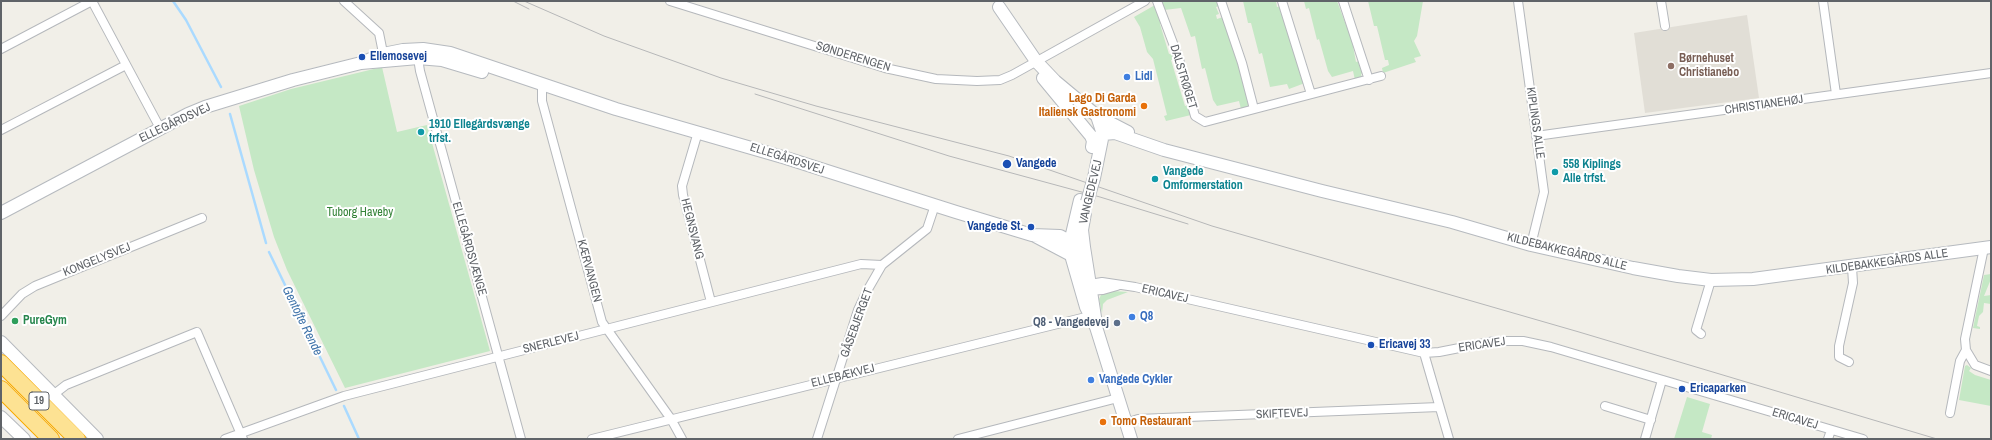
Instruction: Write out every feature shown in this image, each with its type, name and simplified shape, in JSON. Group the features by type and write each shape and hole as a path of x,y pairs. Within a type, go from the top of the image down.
{"highway":[{"name":"19","path":"1,363 77,439"},
{"name":"19","path":"1,390 51,439"}],"street":[{"path":"1,49 92,1 160,128"},
{"path":"344,1 379,33 384,58"},
{"name":"SØNDERENGEN","path":"674,1 885,68 936,79 1000,80 1033,63"},
{"path":"1033,63 1146,1"},
{"name":"DALSTRØGET","path":"1157,1 1179,59 1195,116 1205,122 1382,76"},
{"path":"1221,1 1242,63 1254,109"},
{"path":"1282,1 1311,94"},
{"path":"1343,1 1369,80"},
{"name":"KIPLINGS ALLE","path":"1518,1 1544,197 1531,245"},
{"path":"1661,1 1665,26"},
{"path":"1823,1 1836,94"},
{"name":"VANGEDEVEJ","path":"997,4 1033,63 1052,89 1088,132 1105,131"},
{"name":"ELLEGÅRDSVEJ","path":"1,213 160,128 205,107 294,80 384,58 403,50 423,49 450,53 616,109 786,158 836,175 1032,234 1060,236"},
{"name":"ELLEGÅRDSVEJ","path":"384,58 442,60 509,80 542,83"},
{"name":"ELLEGÅRDSVÆNGE","path":"418,58 420,71 521,439"},
{"name":"VANGEDEVEJ","path":"1033,63 1055,81 1105,131"},
{"path":"1,130 126,65"},
{"name":"CHRISTIANEHØJ","path":"1536,136 1991,73"},
{"name":"KÆRVANGEN","path":"542,83 542,101 602,322 671,419 682,439"},
{"path":"1052,89 1105,131"},
{"name":"VANGEDEVEJ","path":"1088,286 1071,255 1071,242 1105,131"},
{"name":"KILDEBAKKEGÅRDS ALLE","path":"1105,131 1152,146 1322,191 1452,222 1531,245 1633,268 1678,276 1711,280 1753,279 1987,248"},
{"name":"HEGNSVANG","path":"698,132 682,186 683,196 711,302"},
{"path":"1083,201 1066,232 1060,236 1071,242 1088,286"},
{"name":"VANGEDEVEJ","path":"1083,201 1082,230 1088,286 1094,319 1131,439"},
{"name":"GÅSEBJERGET","path":"817,439 858,310 882,265 927,229 935,205"},
{"name":"KONGELYSVEJ","path":"1,316 22,294 35,286 202,218"},
{"path":"1032,234 1056,242 1071,242 1082,230"},
{"name":"ELLEGÅRDSVEJ","path":"1032,234 1071,255"},
{"path":"1987,248 1965,340 1966,350 1975,365 1991,370"},
{"name":"SNERLEVEJ","path":"224,439 241,436 344,396 861,264 882,265"},
{"path":"1849,362 1838,356 1853,283 1852,267"},
{"path":"1701,334 1696,330 1711,280"},
{"name":"ERICAVEJ","path":"1088,286 1102,282 1119,285 1424,353 1439,352 1495,341 1523,341 1551,347 1863,439"},
{"name":"ELLEBÆKVEJ","path":"592,439 837,377 1094,319"},
{"path":"53,395 66,385 198,332 241,436"},
{"path":"1,342 97,439"},
{"path":"1950,413 1960,361 1966,350"},
{"path":"1424,353 1439,407 1450,439"},
{"path":"1645,439 1662,380"},
{"path":"958,439 1118,398"},
{"path":"1605,406 1651,420"},
{"name":"SKIFTEVEJ","path":"1126,423 1138,420 1439,407"},
{"path":"1,417 24,439"},
{"path":"1828,439 1831,430"}],"shaded area":[{"path":"1747,15 1759,98 1645,113 1634,33"}],"green space":[{"path":"1161,1 1218,1 1219,6 1216,7 1219,14 1216,15 1217,19 1223,17 1250,102 1247,107 1241,109 1239,101 1217,106 1213,100 1205,68 1202,69 1195,36 1191,37 1181,8 1164,10"},
{"path":"1243,1 1276,1 1277,7 1281,6 1305,83 1289,89 1287,84 1270,87 1262,53 1259,54 1251,23 1248,23"},
{"path":"1304,1 1337,1 1352,41 1356,62 1359,61 1363,73 1361,74 1362,78 1355,80 1353,71 1332,77 1328,71 1319,39 1317,40 1309,8 1306,9"},
{"path":"1368,1 1423,1 1417,36 1414,41 1421,56 1414,58 1416,62 1383,73 1382,68 1389,65 1388,60 1385,60 1377,26 1374,26"},
{"path":"1155,5 1163,23 1160,24 1169,54 1173,53 1176,59 1171,60 1185,106 1189,105 1191,115 1166,121 1164,116 1167,115 1153,59 1147,52 1140,27 1134,17"},
{"name":"Tuborg Haveby","path":"382,67 397,132 427,125 490,351 345,388 287,270 274,237 254,170 239,106 291,89"},
{"path":"1991,274 1991,279 1984,296 1991,295 1991,304 1984,303 1983,312 1979,316 1977,326 1980,327 1980,329 1973,328 1984,275"},
{"path":"1113,291 1128,292 1107,300 1103,304 1102,313 1099,299 1102,293"},
{"path":"1967,365 1971,368 1969,371 1975,375 1991,380 1991,406 1959,400 1965,366"},
{"path":"1687,397 1710,404 1702,432 1712,435 1711,439 1674,439"}],"waterway":[{"name":"Gentofte Rende","path":"173,1 186,20 221,87"},
{"name":"Gentofte Rende","path":"230,114 266,243"},
{"name":"Gentofte Rende","path":"269,252 336,390"},
{"name":"Gentofte Rende","path":"344,406 359,439"}],"tram line":[{"path":"513,1 529,9"},
{"path":"524,1 604,36 721,78 816,106 1009,156 1212,226 1579,332 1937,439"},
{"path":"755,94 949,156 1100,197 1188,224"}],"place":[{"name":"Ellemosevej","path":"362,57"},
{"name":"Børnehuset Christianebo","path":"1671,66"},
{"name":"Lidl","path":"1127,77"},
{"name":"Lago Di Garda Italiensk Gastronomi","path":"1144,106"},
{"name":"1910 Ellegårdsvænge trfst.","path":"421,132"},
{"name":"Vangede","path":"1007,164"},
{"name":"558 Kiplings Alle trfst.","path":"1555,172"},
{"name":"Vangede Omformerstation","path":"1155,179"},
{"name":"Vangede St.","path":"1031,227"},
{"name":"Q8","path":"1132,317"},
{"name":"PureGym","path":"15,321"},
{"name":"Q8 - Vangedevej","path":"1117,323"},
{"name":"Ericavej 33","path":"1371,345"},
{"name":"Vangede Cykler","path":"1091,380"},
{"name":"Ericaparken","path":"1682,389"},
{"name":"Tomo Restaurant","path":"1103,422"}]}
